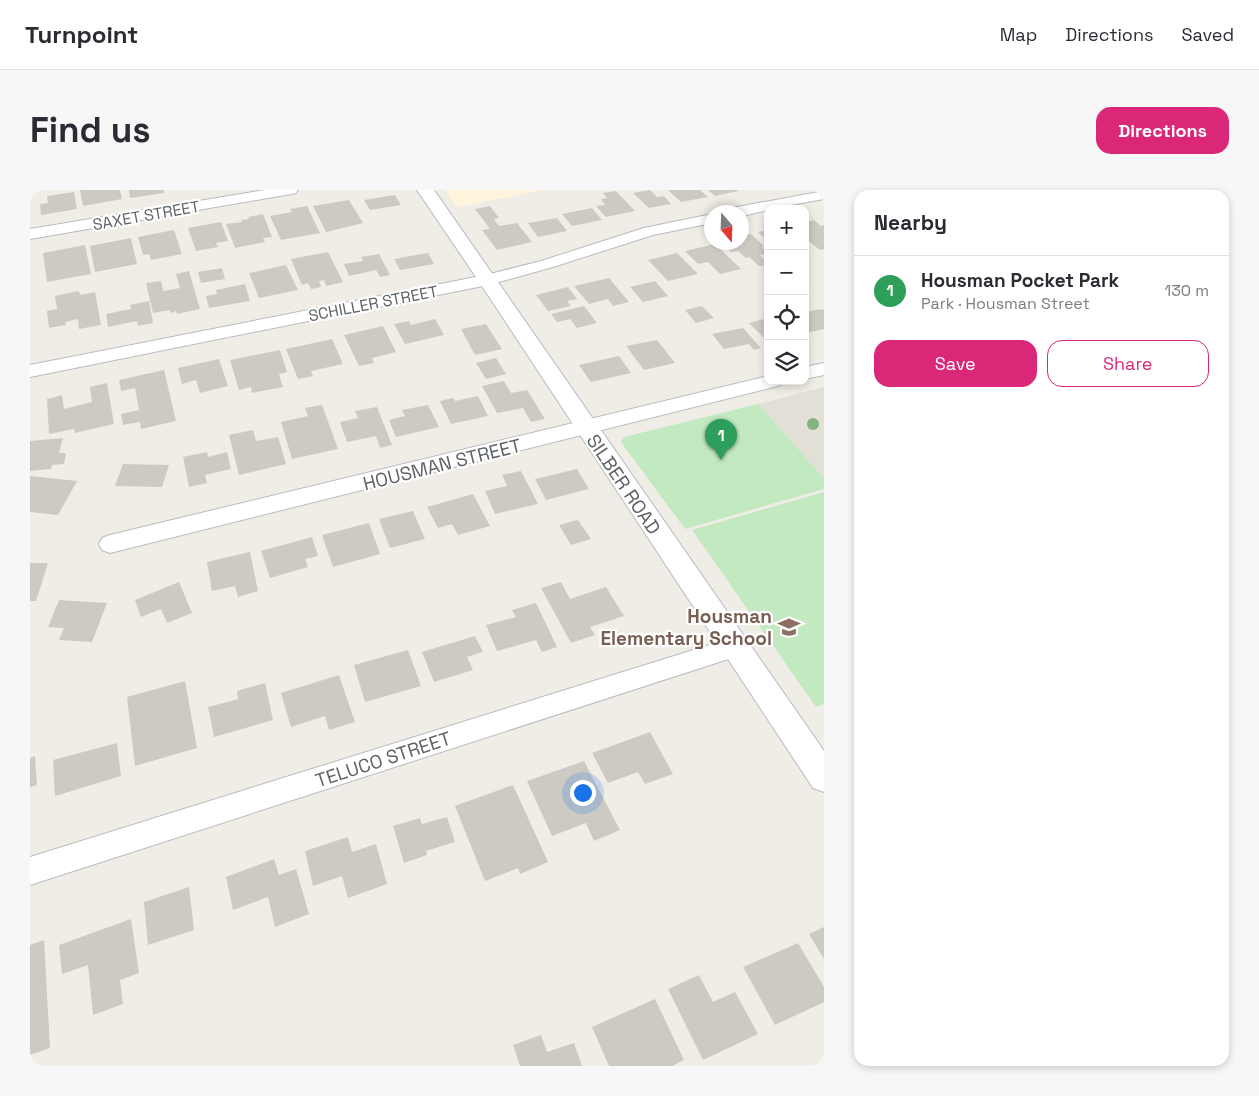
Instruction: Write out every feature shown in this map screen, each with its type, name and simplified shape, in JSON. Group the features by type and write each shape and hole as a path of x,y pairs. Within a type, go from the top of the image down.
{"street":[{"name":"SAXET STREET","path":"30,234 292,190"},
{"name":"SILBER ROAD","path":"425,190 488,280 824,777"},
{"path":"749,210 824,195"},
{"name":"SCHILLER STREET","path":"30,371 488,280 547,264 649,231 704,220"},
{"path":"809,372 824,368"},
{"name":"HOUSMAN STREET","path":"110,544 587,429 764,384"},
{"name":"TELUCO STREET","path":"30,871 735,647"}],"shaded area":[{"path":"445,190 543,190 457,207"},
{"path":"824,387 824,478 758,404"}],"green space":[{"path":"758,404 824,478 824,489 685,529 621,442 624,437"},
{"name":"Housman Elementary School","path":"824,492 824,704 816,707 692,530"}],"building":[{"path":"80,190 120,190 122,199 83,206"},
{"path":"129,190 164,190 164,193 130,198"},
{"path":"650,190 657,197 664,196 671,204 649,208 633,193"},
{"path":"668,190 700,190 708,197 681,202"},
{"path":"708,190 738,190 738,191 715,196"},
{"path":"616,191 635,211 606,217 596,206 605,205 601,199 607,198 603,193"},
{"path":"74,192 77,209 41,215 40,204 48,203 47,196"},
{"path":"395,195 401,205 370,210 364,200"},
{"path":"349,200 363,223 326,232 313,206"},
{"path":"307,206 320,233 281,240 270,216 292,212 290,209"},
{"path":"490,206 499,218 494,219 499,226 517,223 532,242 497,250 482,230 490,229 475,209"},
{"path":"592,208 602,220 572,226 562,214"},
{"path":"263,214 272,237 263,238 265,242 235,248 226,224 242,222 241,220 249,219 248,217"},
{"path":"557,218 567,231 538,237 528,223"},
{"path":"814,220 821,226 824,225 824,249 820,250 809,241 809,221"},
{"path":"221,222 228,241 216,243 218,247 196,251 188,228"},
{"path":"174,230 182,254 151,260 149,254 143,255 138,237"},
{"path":"764,231 764,237 758,232"},
{"path":"749,234 751,234 764,246 762,247 764,254 760,255 764,260 764,265 759,266 749,257 746,258 738,251 731,252 729,250 749,250"},
{"path":"131,238 137,264 95,272 90,246"},
{"path":"85,245 91,274 47,282 43,253"},
{"path":"704,247 704,250 721,250 741,269 720,274 708,262 698,264 685,251"},
{"path":"328,252 343,282 326,286 324,280 319,281 321,287 311,289 308,283 302,285 291,259"},
{"path":"428,253 434,264 400,270 394,259"},
{"path":"677,253 698,274 668,281 648,260"},
{"path":"379,254 390,275 380,277 376,270 349,276 344,264 363,261 361,257"},
{"path":"286,265 298,290 259,298 249,273"},
{"path":"222,268 225,279 201,283 198,272"},
{"path":"189,271 200,309 177,314 176,311 170,313 170,310 153,313 146,283 161,281 163,291 180,288 176,274"},
{"path":"609,278 629,302 613,306 608,299 589,304 574,286"},
{"path":"655,281 668,296 643,302 630,287"},
{"path":"245,284 250,301 209,308 206,296 217,294 216,290"},
{"path":"568,287 577,299 567,301 571,306 548,311 536,295"},
{"path":"78,291 81,295 95,292 101,325 79,329 78,319 65,322 66,325 49,328 47,311 57,309 55,296"},
{"path":"149,301 153,323 138,326 137,321 108,327 106,314 131,309 130,305"},
{"path":"584,306 597,323 577,328 570,319 557,322 551,314"},
{"path":"702,306 714,318 696,323 685,310"},
{"path":"824,310 824,329 809,332 809,311"},
{"path":"435,319 444,335 405,344 394,324 409,321 411,325"},
{"path":"764,319 764,338 749,323"},
{"path":"486,324 502,349 475,355 461,329"},
{"path":"383,326 396,352 372,358 374,363 359,366 344,335"},
{"path":"743,328 761,348 754,350 749,344 724,349 712,334"},
{"path":"332,339 343,364 311,371 313,376 298,379 286,349"},
{"path":"657,340 675,363 644,370 626,346"},
{"path":"280,350 287,372 279,374 283,387 252,393 251,387 239,390 230,360"},
{"path":"619,356 631,373 591,382 579,365"},
{"path":"496,358 506,374 486,379 476,363"},
{"path":"219,359 228,386 200,393 196,380 182,384 178,368"},
{"path":"164,370 176,421 141,429 140,422 123,425 121,414 139,410 135,388 121,391 119,380"},
{"path":"504,381 511,393 527,390 545,419 531,422 523,408 497,413 482,386"},
{"path":"107,383 114,424 75,433 74,429 49,434 47,399 62,395 64,409 92,402 90,387"},
{"path":"478,396 488,416 451,424 440,401 453,398 455,401"},
{"path":"322,405 338,449 292,459 281,422 308,416 305,408"},
{"path":"428,405 439,427 396,437 389,420 405,416 402,410"},
{"path":"377,407 392,445 380,448 376,436 347,442 340,422 358,418 355,411"},
{"path":"253,430 256,441 278,437 286,464 239,475 229,435"},
{"path":"63,438 59,453 66,453 64,464 52,465 51,469 30,471 30,441"},
{"path":"207,452 208,457 227,452 231,469 205,475 207,483 189,487 183,457"},
{"path":"123,464 169,465 162,487 115,486"},
{"path":"577,469 589,489 546,500 535,479"},
{"path":"521,471 538,504 495,514 485,491 507,486 502,475"},
{"path":"30,476 77,481 58,515 30,512"},
{"path":"473,494 490,526 458,535 452,524 438,528 427,507"},
{"path":"413,511 425,539 390,548 379,519"},
{"path":"578,520 591,539 571,545 559,525"},
{"path":"369,523 380,554 333,567 322,535"},
{"path":"312,537 318,556 305,559 308,567 270,578 261,551"},
{"path":"250,552 258,591 238,597 235,586 212,591 207,562"},
{"path":"30,563 48,563 36,601 30,601"},
{"path":"179,582 192,613 167,623 161,609 141,617 135,600"},
{"path":"561,582 570,599 606,587 624,616 590,627 595,635 571,643 541,588"},
{"path":"59,600 107,603 92,642 59,640 64,628 48,627"},
{"path":"536,603 557,647 542,652 536,640 497,651 486,625 516,617 512,610"},
{"path":"475,636 483,652 467,657 473,670 434,682 422,652"},
{"path":"408,650 421,686 365,702 354,665"},
{"path":"339,675 355,722 329,730 325,716 291,727 281,693"},
{"path":"185,681 197,748 135,766 127,697"},
{"path":"265,683 273,720 214,737 208,707 238,699 237,691"},
{"path":"650,732 673,774 645,784 638,772 608,783 592,753"},
{"path":"117,743 121,776 55,796 53,760"},
{"path":"35,756 37,785 30,787 30,758"},
{"path":"584,761 620,830 594,841 586,823 552,836 527,781"},
{"path":"513,785 548,862 520,874 518,868 485,881 455,806"},
{"path":"447,817 455,842 426,851 427,855 404,863 393,826 420,818 422,824"},
{"path":"348,837 352,852 376,844 387,884 348,898 342,876 313,886 305,851"},
{"path":"274,859 279,875 296,869 309,914 275,927 268,897 233,910 226,877"},
{"path":"189,887 194,930 148,945 144,902"},
{"path":"131,919 139,973 120,980 123,1004 93,1015 88,965 62,974 59,945"},
{"path":"824,927 824,959 809,934"},
{"path":"44,940 50,1048 30,1055 30,945"},
{"path":"798,943 824,987 824,1002 775,1025 743,967"},
{"path":"699,975 713,1002 735,992 758,1034 703,1060 668,989"},
{"path":"655,999 684,1060 672,1066 609,1066 592,1027"},
{"path":"541,1035 547,1052 574,1043 582,1066 520,1066 513,1045"}],"place":[{"name":"Housman Pocket Park","path":"721,460"},
{"name":"Housman Elementary School","path":"789,627"}]}
